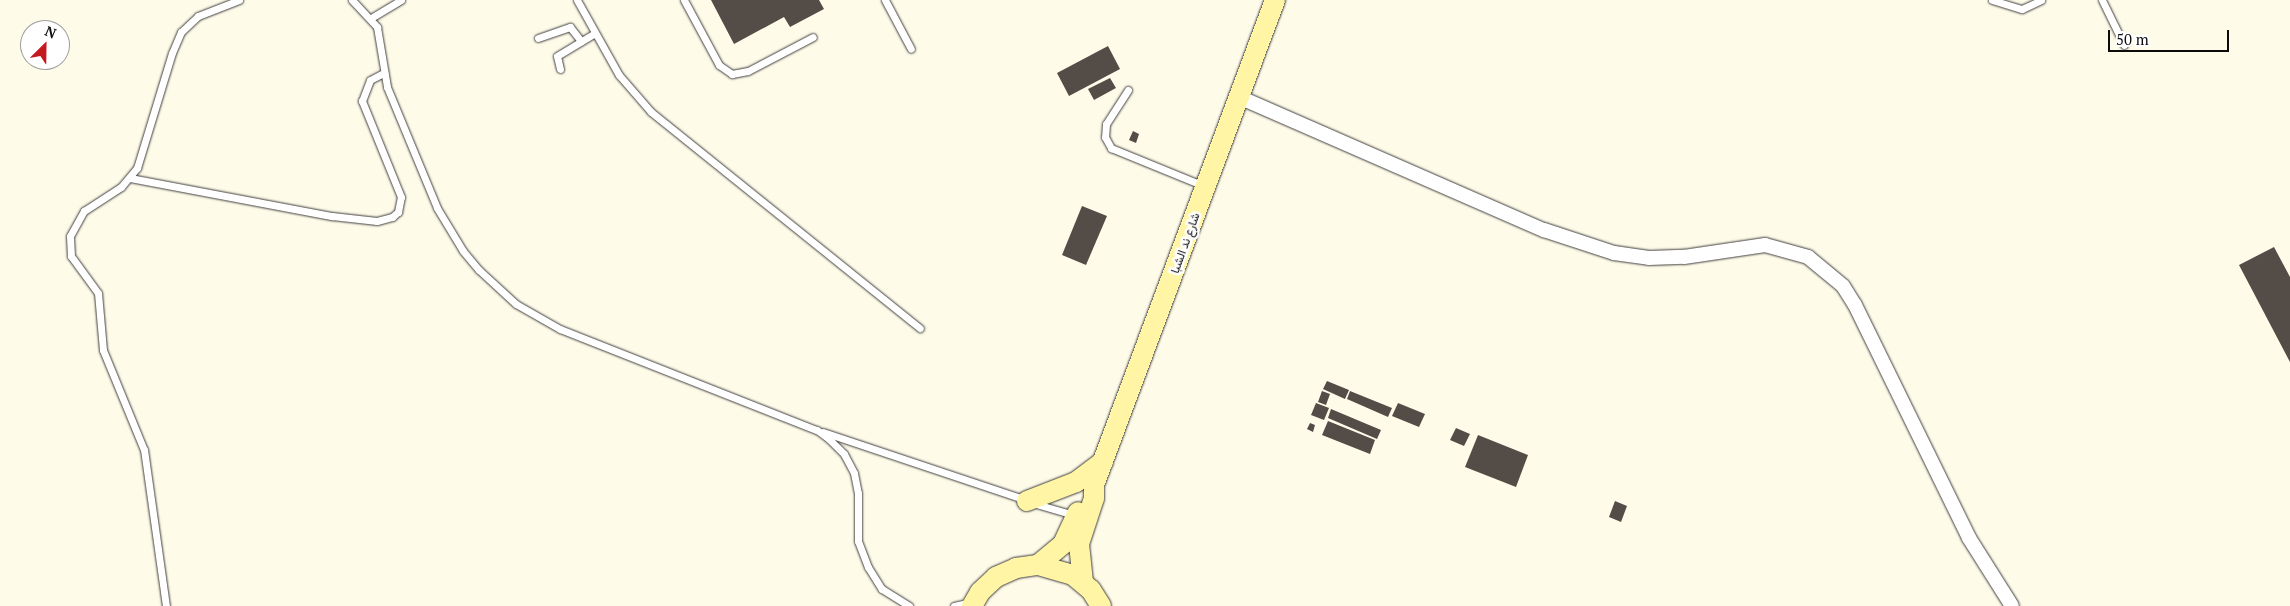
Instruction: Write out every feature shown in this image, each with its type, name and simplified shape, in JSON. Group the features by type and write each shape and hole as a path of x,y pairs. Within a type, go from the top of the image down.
{"main road":[{"name":"شارع ند الشبا","path":"1038,565 1063,544 1085,495 1094,485 1275,0"},
{"path":"1027,501 1076,482 1103,462"},
{"name":"شارع ند الشبا","path":"1083,582 1079,544 1094,498 1094,485"},
{"path":"973,604 987,584 1006,571 1038,565 1062,570 1083,582 1101,606"}],"street":[{"path":"1239,98 1544,230 1614,253 1649,258 1684,257 1765,245 1808,257 1843,286 1855,304 1969,538 2012,606"}],"lane":[{"path":"166,606 144,450 103,350 98,293 71,256 69,246 78,218 130,178 142,157 172,53 181,32 198,16 239,0"},
{"path":"352,0 371,18 381,38 384,73 437,208 463,251 497,288 537,318 560,329 817,430 1076,516"},
{"path":"371,18 401,0"},
{"path":"577,0 619,75 651,112 920,328"},
{"path":"684,0 719,65 732,74 748,71 813,38"},
{"path":"885,0 911,49"},
{"path":"1992,0 2022,9 2041,0"},
{"path":"2102,0 2124,45"},
{"path":"538,38 570,26 581,42"},
{"path":"560,69 557,56 595,33"},
{"path":"130,178 332,216 377,221 392,217 398,212 401,197 362,101 370,80 384,73"},
{"path":"1128,90 1106,124 1105,137 1111,148 1206,187"},
{"path":"817,430 844,454 854,473 858,493 858,541 868,567 882,589 909,606"},
{"path":"954,606 973,604"}],"building":[{"path":"711,0 819,0 824,9 790,27 784,17 734,44"},
{"path":"1108,46 1120,69 1069,96 1057,73"},
{"path":"1110,78 1116,88 1094,100 1088,89"},
{"path":"1133,131 1139,134 1136,143 1129,140"},
{"path":"1082,206 1107,216 1086,265 1062,255"},
{"path":"2274,247 2290,277 2290,362 2239,265"},
{"path":"1327,381 1349,390 1345,399 1323,389"},
{"path":"1322,391 1330,394 1326,405 1318,402"},
{"path":"1350,391 1392,408 1388,417 1347,399"},
{"path":"1316,403 1329,408 1324,420 1311,415"},
{"path":"1398,403 1425,414 1419,427 1392,416"},
{"path":"1331,409 1381,430 1377,439 1328,418"},
{"path":"1328,421 1375,440 1370,454 1322,435"},
{"path":"1310,423 1315,425 1313,432 1307,429"},
{"path":"1456,428 1470,434 1464,446 1450,440"},
{"path":"1478,435 1528,455 1516,487 1465,467"},
{"path":"1615,501 1627,506 1621,522 1609,517"}]}
